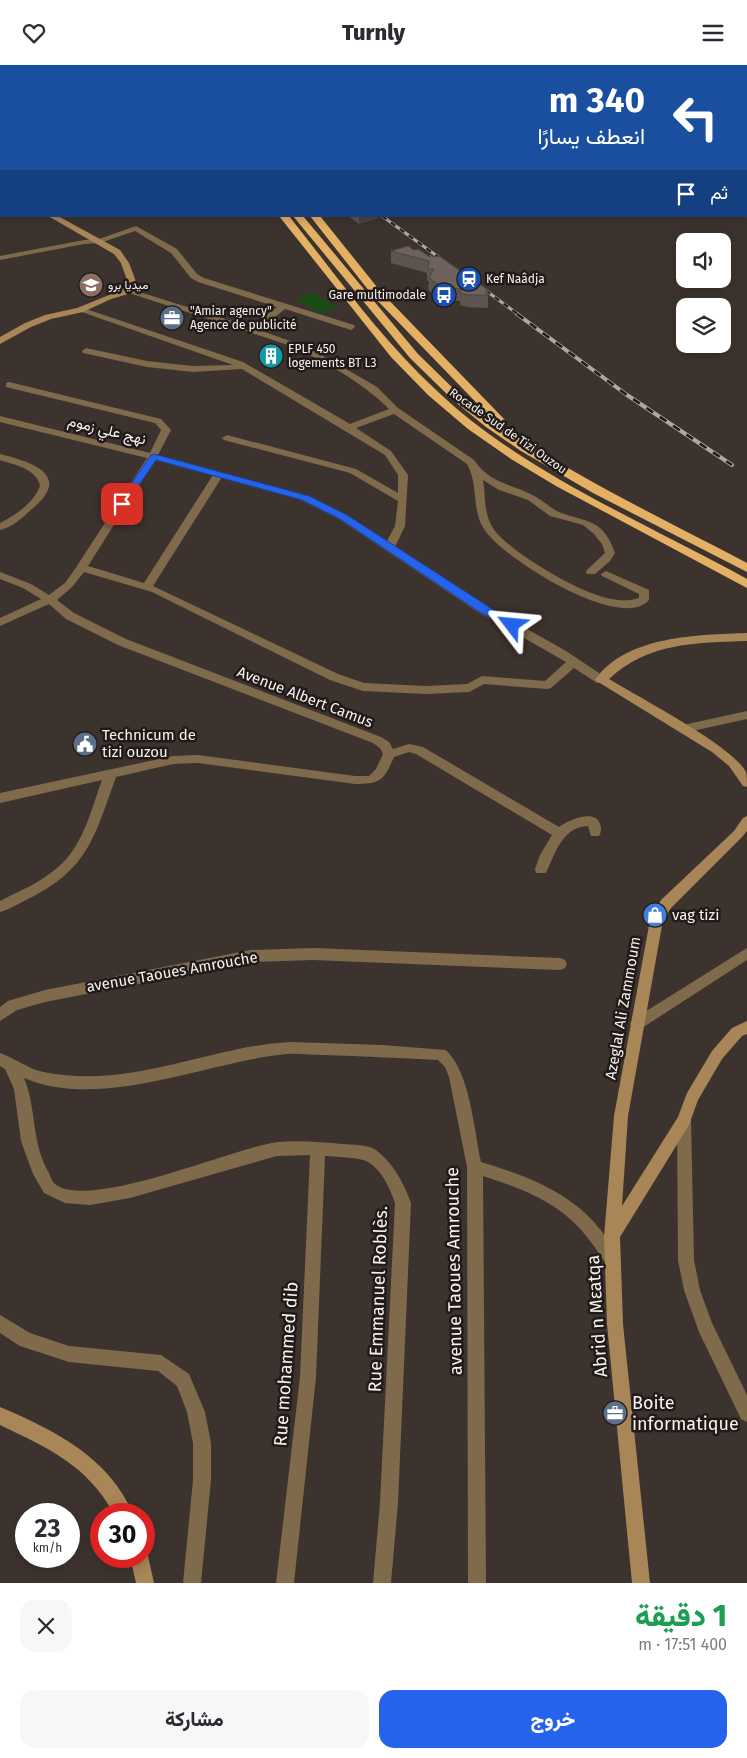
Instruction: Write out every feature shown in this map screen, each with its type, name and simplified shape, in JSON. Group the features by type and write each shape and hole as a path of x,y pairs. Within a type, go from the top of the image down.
{"highway":[{"name":"Rocade Sud de Tizi Ouzou","path":"285,217 395,355 414,377 444,404 513,454 570,489 747,583"},
{"name":"Rocade Sud de Tizi Ouzou","path":"299,217 414,357 457,398 492,425 558,468 619,503 747,568"},
{"path":"316,217 377,294 484,406 558,468"}],"main road":[{"path":"0,341 28,325 48,317 80,310 127,288 128,276 125,263 117,252 54,217"},
{"path":"61,217 91,238"},
{"path":"747,637 696,640 651,647 622,661 601,680 716,749 733,763 747,783"},
{"name":"Azeglal Ali Zammoum","path":"612,1237 621,1116 657,920 666,904 738,834 747,821"},
{"name":"Abrid n Mɛatqa","path":"641,1583 615,1324 612,1237 684,1120 692,1098 717,1055 738,1033 747,1027"},
{"path":"0,1416 62,1446 85,1463 108,1487 117,1503"},
{"path":"141,1568 145,1583"}],"street":[{"path":"0,258 84,242 100,241 136,228 174,251 200,281 351,327"},
{"path":"127,288 148,299 253,330 307,350 374,389 395,410 471,462 478,473 502,488 532,499 554,515 587,523 592,527 607,544 610,553 591,572"},
{"path":"253,330 283,306"},
{"path":"80,310 245,367 388,453 403,475 404,500 400,526 389,547"},
{"path":"86,351 147,364 193,369 245,367"},
{"path":"0,622 62,591 82,568 100,536 154,457 166,430 158,421 10,385"},
{"path":"349,428 395,410"},
{"name":"نهج علي زموم","path":"0,419 219,473 305,498 343,517 479,607 574,662 601,680"},
{"path":"227,437 353,471 404,500"},
{"path":"0,457 35,469 42,477 45,487 43,495 17,518 0,527"},
{"path":"146,587 219,473"},
{"path":"478,473 483,519 497,540 524,559 587,596 614,603 636,604 644,600 645,592 606,573"},
{"path":"82,568 146,587 334,677 363,687 426,690 469,688 482,680 547,685 574,662"},
{"name":"Avenue Albert Camus","path":"0,575 27,586 49,599 70,616 122,642 378,741 385,745 389,754"},
{"path":"683,729 747,715"},
{"path":"0,799 173,759 198,759 355,780 372,780 380,772 389,754 409,748 419,750 560,833"},
{"path":"0,907 58,875 70,864 83,844 111,773"},
{"path":"541,869 543,861 560,833 587,820 594,824 596,833"},
{"path":"637,1024 747,953"},
{"name":"avenue Taoues Amrouche","path":"0,1015 13,1005 45,996 251,956 342,955 560,964"},
{"name":"avenue Taoues Amrouche","path":"6,1063 35,1076 60,1081 99,1083 286,1048 351,1049 441,1054 450,1063 456,1077 475,1167 477,1583"},
{"name":"Rue Emmanuel Roblès.","path":"6,1063 21,1089 28,1141 38,1169 49,1188 65,1196 90,1199 130,1191 277,1149 318,1148 369,1153 387,1170 397,1186 403,1203 389,1503 382,1583"},
{"path":"684,1120 686,1260 691,1283 705,1326 747,1413"},
{"name":"Rue mohammed dib","path":"285,1583 308,1377 318,1148"},
{"path":"475,1167 524,1182 547,1192 583,1220 613,1259"},
{"path":"0,1323 26,1340 69,1354 161,1363 183,1380 196,1412 202,1443 202,1480 192,1583"}],"green space":[{"path":"311,292 338,307 322,314 296,300"}],"building":[{"path":"408,246 414,250 418,249 430,257 430,254 434,257 439,256 488,290 485,292 489,295 468,295 460,293 461,289 442,287 429,278 434,269 428,269 429,261 391,251"}],"railway":[{"path":"383,217 448,264"},
{"path":"477,284 519,315"},
{"path":"517,314 627,395 732,465"}],"place":[{"name":"Kef Naâdja","path":"469,279"},
{"name":"ميديا برو","path":"91,285"},
{"name":"Gare multimodale","path":"444,295"},
{"name":"\"Amiar agency\" Agence de publicité","path":"172,318"},
{"name":"EPLF 450 logements BT L3","path":"271,356"},
{"name":"Technicum de tizi ouzou","path":"85,744"},
{"name":"vag tizi","path":"655,915"},
{"name":"Boite informatique","path":"615,1413"}],"route":[{"path":"122,504 154,457 186,464 305,498 343,517 479,607 512,625"}]}
